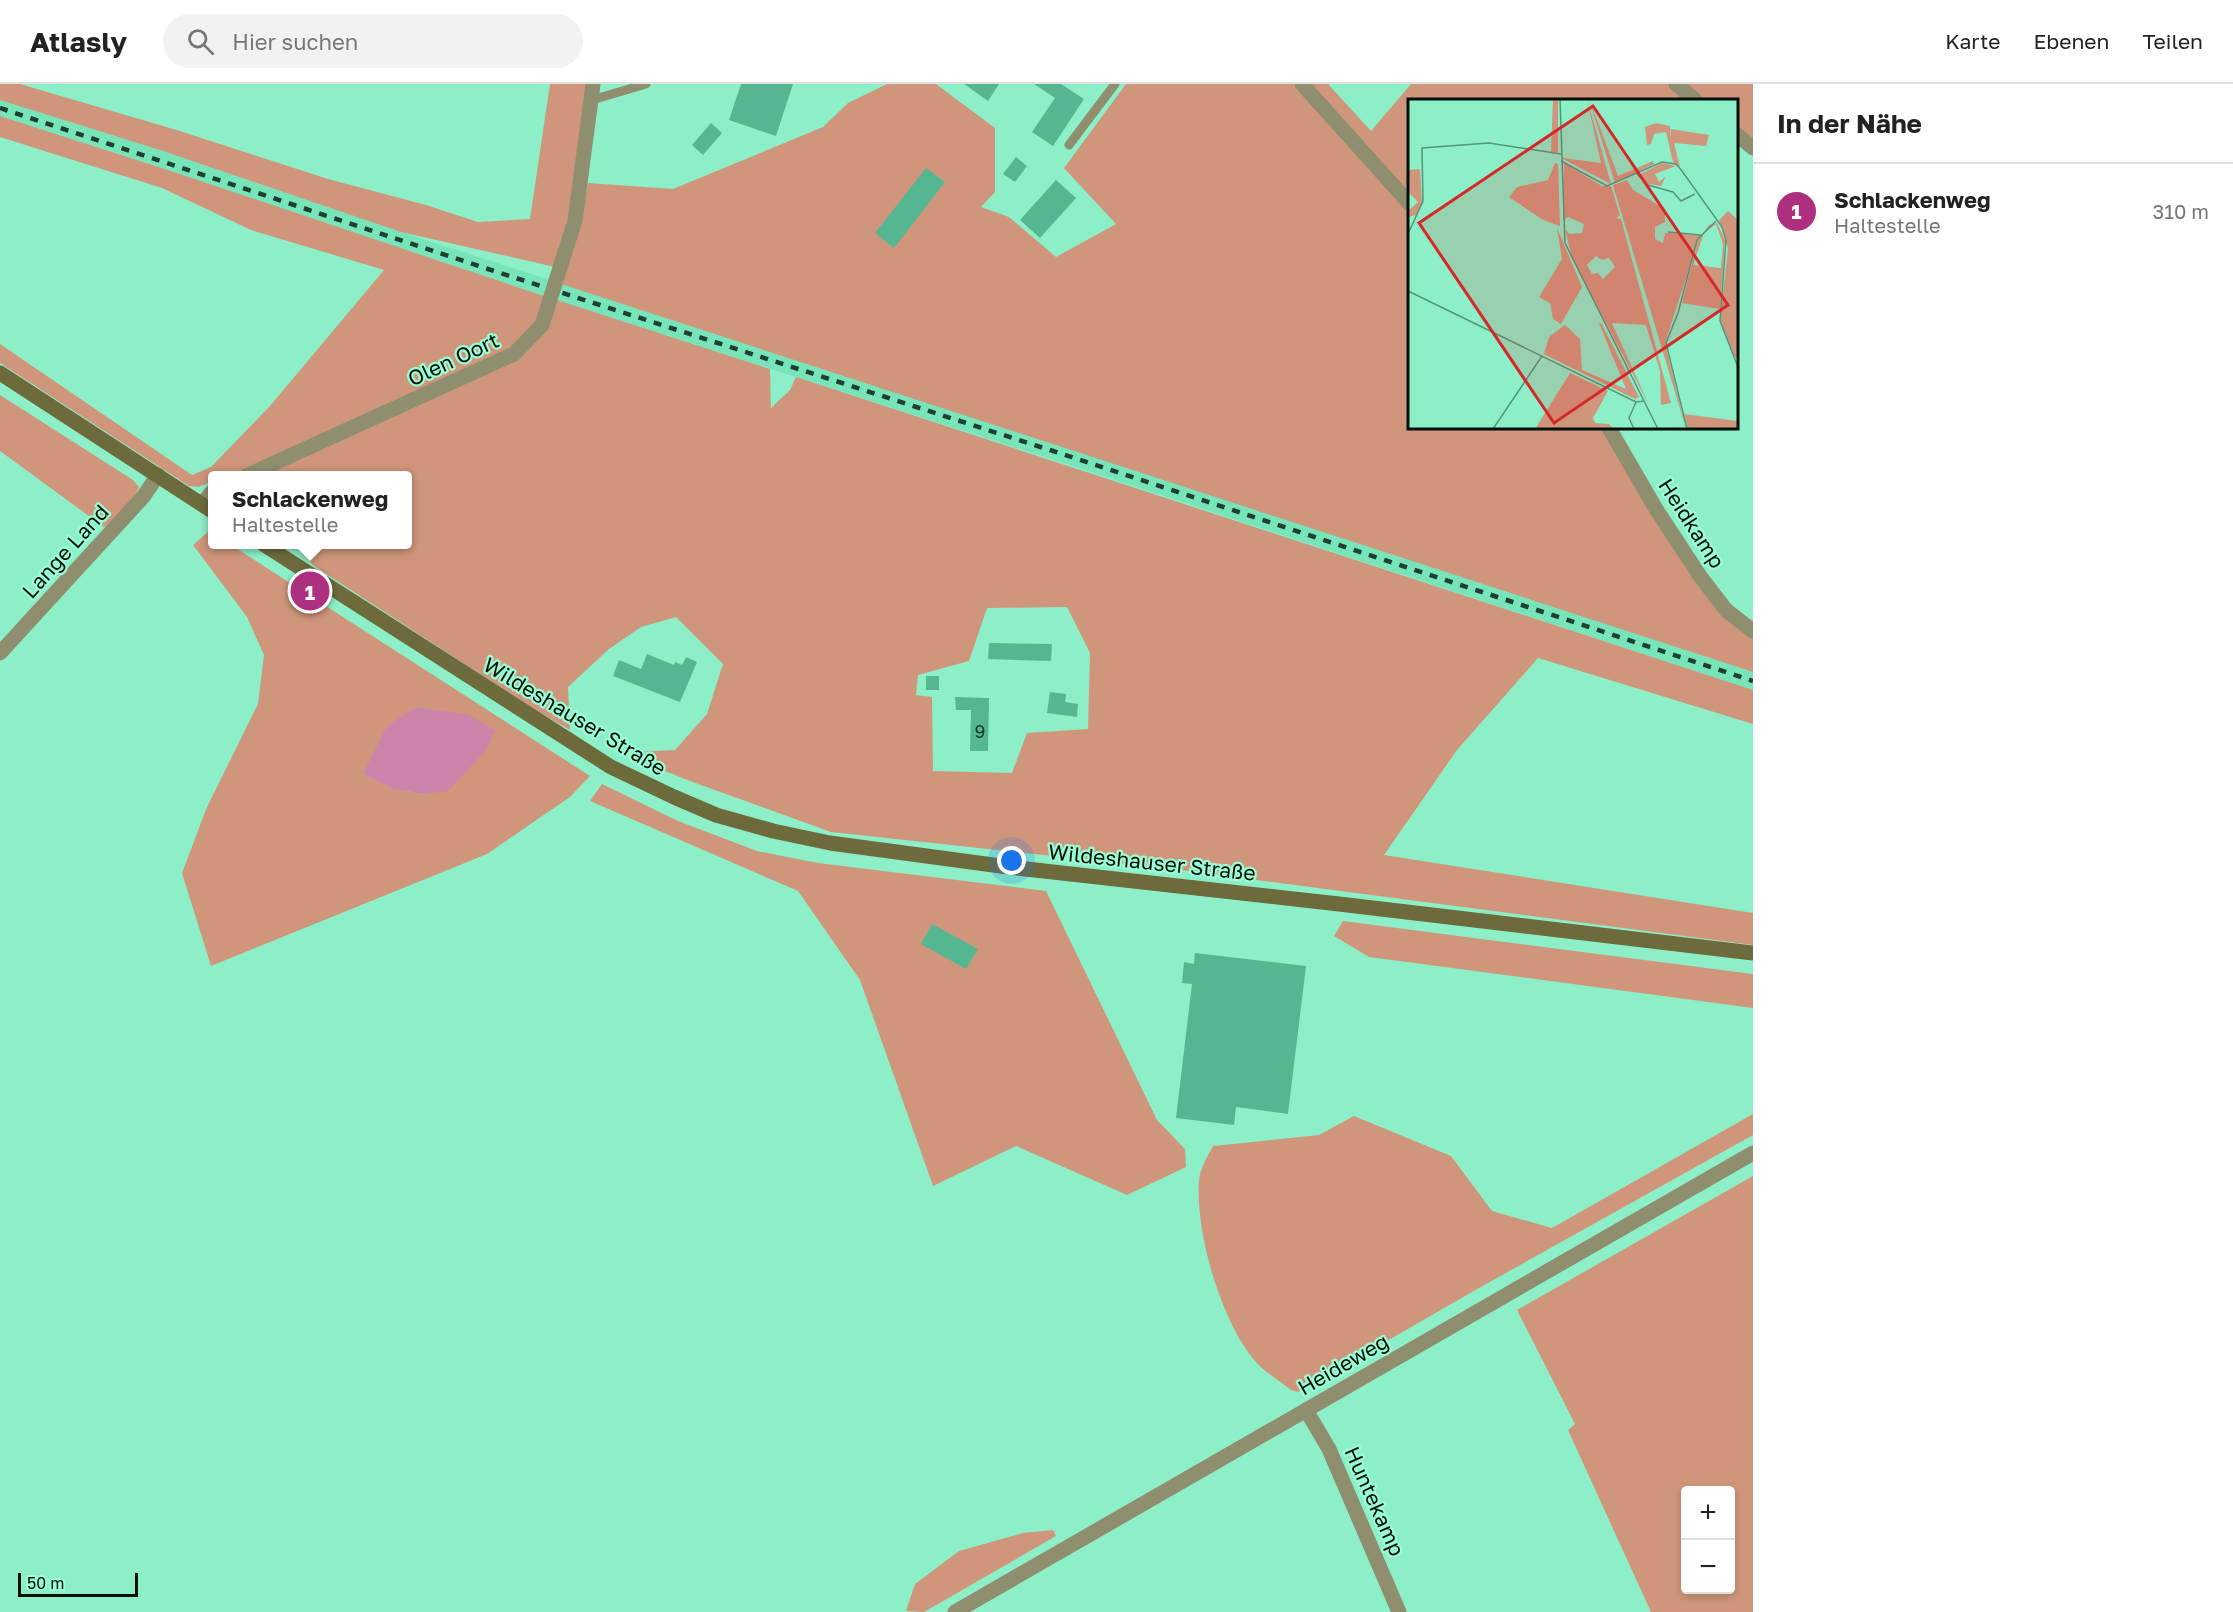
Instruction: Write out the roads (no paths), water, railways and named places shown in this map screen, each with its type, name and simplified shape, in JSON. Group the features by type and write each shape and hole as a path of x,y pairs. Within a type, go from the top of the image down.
{"main road":[{"path":"0,373 207,508"},
{"name":"Wildeshauser Straße","path":"271,549 611,766 674,798 773,831 830,843 1008,867 1753,953"}],"street":[{"name":"Olen Oort","path":"257,471 514,354 542,325 575,221 593,84"},
{"path":"1302,84 1408,202"},
{"path":"1676,84 1694,99"},
{"path":"1738,135 1753,148"},
{"name":"Heidkamp","path":"1610,429 1656,509 1700,576 1726,610 1753,631"},
{"name":"Lange Land","path":"0,653 143,497 158,475"},
{"name":"Heideweg","path":"955,1612 1753,1153"},
{"name":"Huntekamp","path":"1306,1410 1329,1449 1399,1612"}],"lane":[{"path":"592,100 646,84"},
{"path":"1069,145 1115,84"}],"railway":[{"path":"0,108 1753,681"}],"place":[{"name":"Schlackenweg","path":"310,591"}]}
